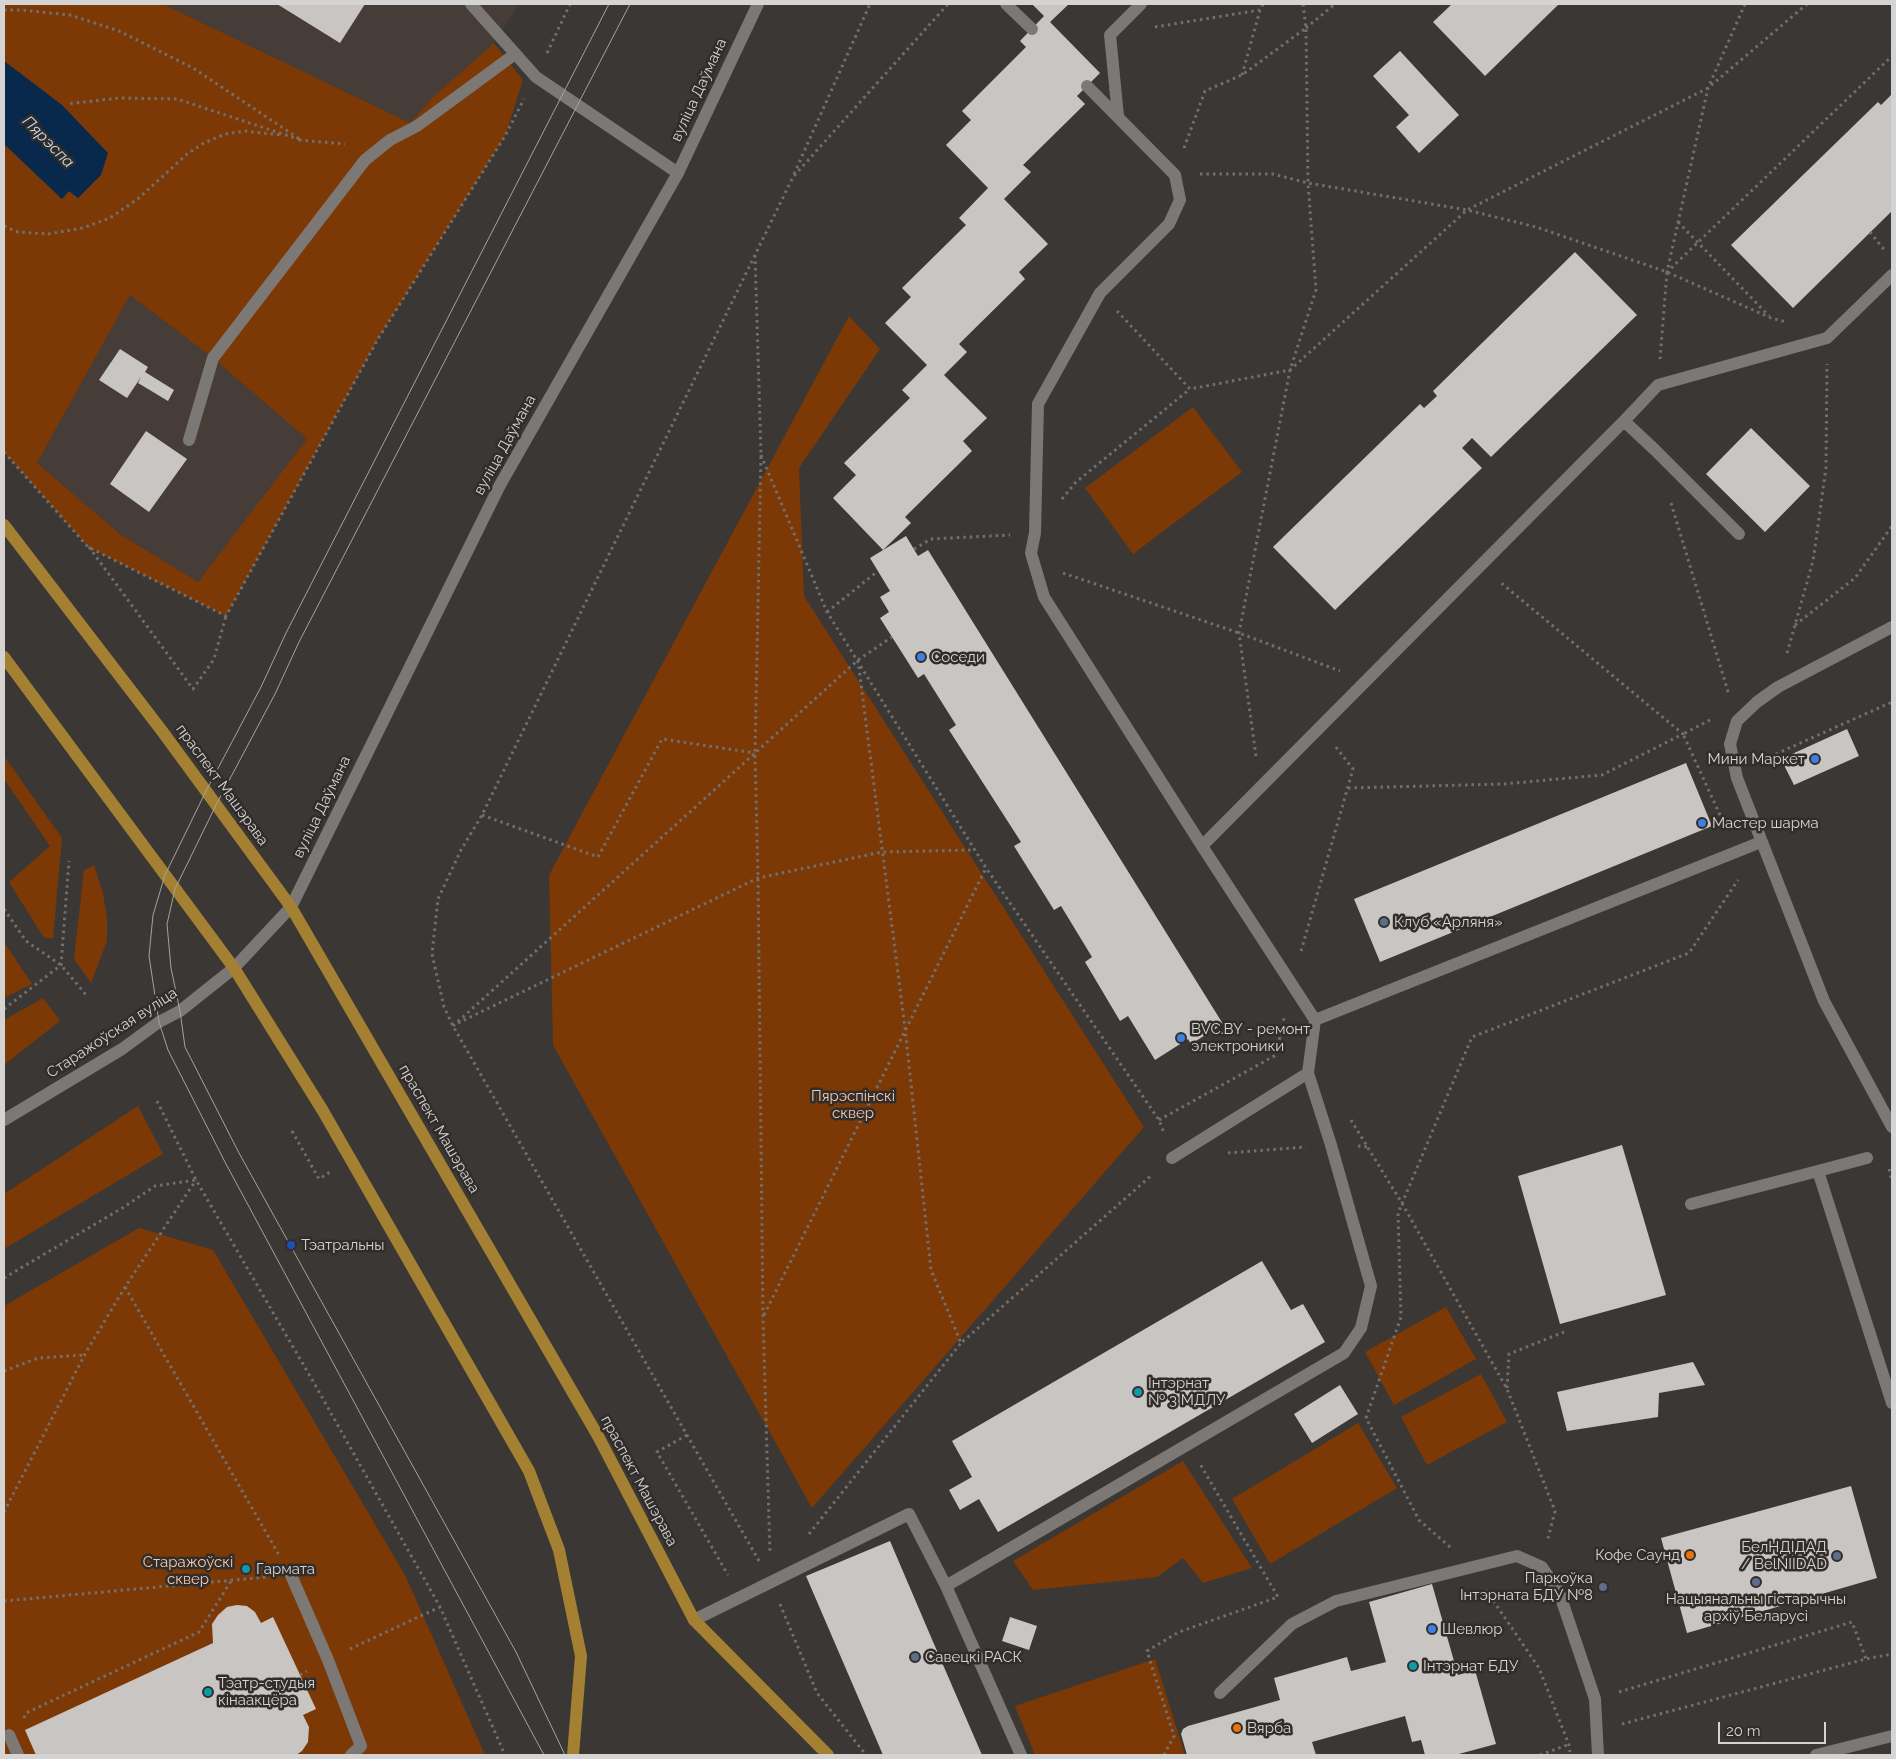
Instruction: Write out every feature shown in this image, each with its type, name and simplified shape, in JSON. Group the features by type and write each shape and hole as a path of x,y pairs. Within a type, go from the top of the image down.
{"main road":[{"path":"472,4 536,77 678,174"},
{"name":"вуліца Даўмана","path":"234,968 292,907 500,485 678,174 758,4"},
{"path":"1006,4 1032,29"},
{"path":"1118,116 1110,35 1141,4"},
{"path":"189,440 213,358 365,160 390,140 417,126 515,54"},
{"path":"946,1586 1344,1353 1361,1328 1371,1286 1331,1145 1308,1073 1315,1020 1044,597 1031,554 1034,533 1038,404 1100,293 1169,224 1180,200 1175,175 1087,86"},
{"path":"1202,846 1658,385 1827,338 1892,275"},
{"path":"1624,421 1739,534"},
{"name":"праспект Машэрава","path":"4,525 162,731 292,907 598,1436 694,1620 828,1755"},
{"path":"1892,627 1778,686 1757,702 1737,722 1730,744 1737,778 1824,1001 1892,1127"},
{"path":"4,657 234,968 322,1112 529,1471 559,1550 580,1656 573,1755"},
{"path":"1315,1020 1761,842"},
{"name":"Старажоўская вуліца","path":"4,1120 122,1049 159,1022 180,1010 234,968"},
{"path":"1172,1158 1308,1073"},
{"path":"1690,1204 1867,1158"},
{"path":"1818,1171 1892,1403"},
{"path":"694,1620 909,1514 946,1586 1021,1755"},
{"path":"1220,1693 1292,1624 1336,1601 1517,1556 1542,1567 1559,1592 1595,1699 1595,1731 1598,1755"},
{"path":"291,1575 328,1660 361,1746 351,1755"},
{"path":"9,1735 18,1755"},
{"path":"1816,1755 1892,1736"}],"path":[{"path":"4,452 88,547 193,688 214,659 226,616 378,339 505,136 536,77 570,4"},
{"path":"866,1755 817,1693 771,1581 453,1026 444,1007 432,954 438,899 461,850 482,815 609,550 793,177 870,4"},
{"path":"793,177 948,4"},
{"path":"1242,75 1263,4"},
{"path":"1261,786 1239,633 1290,370 1316,290 1308,184 1306,28 1303,4"},
{"path":"1335,4 1242,75 1205,91 1175,175 1273,174 1308,184 1467,210 1536,227 1667,272 1771,318 1810,328 1827,338 1826,468 1814,561 1778,686"},
{"path":"1667,272 1708,88 1745,4"},
{"path":"914,549 931,539 1034,533 1076,482 1190,389 1290,370 1467,210 1708,88 1807,4"},
{"path":"4,10 70,15 119,31 193,68 301,140"},
{"path":"1110,35 1260,10"},
{"path":"1667,272 1892,56"},
{"path":"67,104 119,98 178,99 301,140"},
{"path":"4,226 18,232 48,234 83,228 110,218 139,198 187,154 204,143 225,134 245,131 272,133 301,140 350,144 390,140"},
{"path":"1678,222 1771,318"},
{"path":"1870,232 1887,253 1892,256"},
{"path":"755,255 761,453 755,753 763,1317 771,1581"},
{"path":"1100,293 1190,389"},
{"path":"761,453 828,612 986,868 1159,1120 1172,1158 961,1343 808,1535"},
{"path":"1795,625 1855,578 1892,526"},
{"path":"88,547 226,616"},
{"path":"1034,563 1239,633 1365,681"},
{"path":"1348,788 1504,784 1602,775 1684,734 1480,566"},
{"path":"828,612 878,571"},
{"path":"453,1026 858,660 892,637"},
{"path":"858,660 905,1028 931,1270 961,1343"},
{"path":"1755,763 1892,702"},
{"path":"482,815 598,857 662,739 755,753"},
{"path":"453,1026 758,878 882,852 976,850"},
{"path":"4,1007 10,1006 61,965 69,861"},
{"path":"763,1317 986,868"},
{"path":"1440,1538 1419,1520 1366,1418 1401,1317 1398,1213 1403,1205 1472,1037 1689,953 1740,876"},
{"path":"4,909 26,941 61,965 87,996"},
{"path":"157,1101 196,1180 314,1383 440,1607 505,1755"},
{"path":"1348,1115 1403,1205 1507,1389 1555,1511 1542,1567"},
{"path":"292,1131 318,1179"},
{"path":"1222,1154 1331,1145 1367,1146"},
{"path":"4,1278 155,1186 196,1180"},
{"path":"4,1512 85,1354 125,1287 196,1180"},
{"path":"4,1601 291,1575 125,1287"},
{"path":"1507,1389 1509,1354 1564,1332"},
{"path":"4,1371 38,1358 85,1354"},
{"path":"687,1435 657,1452 740,1596"},
{"path":"1164,1755 1174,1736 1146,1652 1179,1632 1278,1597 1188,1444"},
{"path":"1471,1568 1540,1668 1569,1745"},
{"path":"9,1735 21,1723 26,1713 199,1632 231,1581"},
{"path":"352,1648 440,1607"},
{"path":"1595,1699 1852,1622 1866,1659"},
{"path":"1540,1755 1569,1745 1595,1731 1866,1659 1892,1654"}],"shaded area":[{"path":"163,4 519,4 494,43 434,96 410,123"},
{"path":"130,295 213,358 307,439 198,582 121,535 37,463"}],"green space":[{"path":"4,4 163,4 410,123 434,96 494,43 523,80 505,136 378,339 226,616 88,547 4,452 4,144 62,199 69,191 78,198 101,174 62,105 4,61","holes":["130,295 213,358 307,439 198,582 121,535 37,463"]},
{"name":"Пярэспінскі сквер","path":"849,316 880,349 799,468 804,596 1144,1127 812,1508 553,1045 549,875"},
{"path":"1193,407 1242,472 1133,554 1085,488"},
{"path":"4,756 62,838 53,938 44,938 9,882 50,846 4,779"},
{"path":"94,865 103,893 107,918 107,941 91,983 74,959 84,870"},
{"path":"4,942 32,984 4,998"},
{"path":"43,998 60,1021 4,1065 4,1020"},
{"path":"138,1106 163,1154 4,1249 4,1194"},
{"name":"Старажоўскі сквер","path":"139,1228 213,1250 405,1575 485,1755 4,1755 4,1306"},
{"path":"1446,1307 1476,1359 1394,1405 1365,1352"},
{"path":"1481,1374 1507,1422 1427,1465 1401,1417"},
{"path":"1358,1423 1397,1488 1270,1564 1232,1499"},
{"path":"1183,1461 1252,1568 1203,1583 1183,1558 1157,1577 1033,1590 1013,1561"},
{"path":"1155,1659 1185,1755 1035,1755 1015,1706"}],"water":[{"name":"Пярэспа","path":"4,61 62,105 108,153 101,175 78,198 69,191 62,199 4,144"}],"building":[{"path":"277,4 365,4 340,43"},
{"path":"1032,4 1069,4 1050,22 1100,73 1077,96 1085,104 1023,165 1031,172 1004,199 1048,244 1019,272 1025,279 959,344 967,352 944,375 987,418 963,441 972,451 905,517 911,523 883,550 833,498 856,475 844,463 910,398 902,390 927,365 885,323 911,297 902,288 966,225 959,218 988,188 946,145 971,120 962,111 1026,47 1020,41 1044,16"},
{"path":"1452,4 1559,4 1485,76 1433,22"},
{"path":"1400,51 1459,115 1419,153 1396,127 1409,115 1373,76"},
{"path":"1892,94 1892,211 1793,308 1731,245 1878,102 1881,105"},
{"path":"1575,252 1637,315 1491,457 1472,438 1462,448 1482,468 1335,610 1273,547 1420,404 1424,408 1437,396 1433,391"},
{"path":"120,349 148,367 145,372 174,390 168,401 138,383 141,377 127,398 99,380"},
{"path":"1751,428 1810,486 1765,532 1706,474"},
{"path":"146,431 187,459 149,512 110,484"},
{"path":"906,536 918,556 928,550 1223,1024 1191,1044 1188,1039 1155,1060 1128,1016 1120,1021 1085,962 1092,957 1061,906 1054,910 1014,846 1021,842 949,730 956,725 924,674 918,678 880,618 889,612 880,597 890,591 870,558"},
{"path":"1847,729 1859,756 1794,785 1781,759"},
{"path":"1686,763 1712,826 1380,962 1354,899"},
{"path":"1622,1145 1666,1295 1560,1324 1518,1176"},
{"name":"Інтэрнат № 3 МДЛУ","path":"1262,1261 1291,1310 1303,1304 1325,1342 998,1532 979,1499 960,1510 949,1490 972,1477 952,1441"},
{"path":"1693,1362 1705,1385 1659,1393 1658,1417 1567,1431 1557,1392"},
{"path":"1340,1385 1358,1414 1312,1443 1294,1414"},
{"path":"1851,1486 1877,1578 1687,1633 1661,1538"},
{"path":"890,1541 982,1755 883,1755 806,1576"},
{"name":"Інтэрнат БДУ","path":"1432,1584 1458,1675 1475,1670 1496,1744 1455,1755 1425,1755 1421,1740 1412,1742 1405,1716 1312,1742 1316,1755 1187,1755 1181,1734 1183,1729 1280,1700 1274,1678 1347,1657 1351,1671 1386,1662 1369,1602"},
{"name":"Тэатр-студыя кінаакцёра","path":"247,1606 255,1612 261,1623 273,1617 316,1709 303,1715 309,1727 308,1742 302,1751 296,1755 36,1755 25,1730 213,1643 212,1624 227,1607"},
{"path":"1010,1617 1037,1626 1029,1650 1002,1641"}],"tram line":[{"path":"544,1755 226,1164 168,1050 159,1022 149,956 153,915 165,875 206,791 261,687 286,633 609,4"},
{"path":"565,1755 516,1652 239,1153 185,1047 171,968 167,924 175,889 216,805 630,4"}],"place":[{"name":"Соседи","path":"921,657"},
{"name":"Мини Маркет","path":"1815,759"},
{"name":"Мастер шарма","path":"1702,823"},
{"name":"Клуб «Арляня»","path":"1384,922"},
{"name":"BVC.BY - ремонт электроники","path":"1181,1038"},
{"name":"Тэатральны","path":"291,1245"},
{"name":"Інтэрнат № 3 МДЛУ","path":"1138,1392"},
{"name":"Кофе Саунд","path":"1690,1555"},
{"name":"БелНДІДАД / BelNIIDAD","path":"1837,1556"},
{"name":"Гармата","path":"246,1569"},
{"name":"Нацыянальны гістарычны архіў Беларусі","path":"1756,1582"},
{"name":"Паркоўка Інтэрната БДУ №8","path":"1603,1587"},
{"name":"Шевлюр","path":"1432,1629"},
{"name":"Савецкі РАСК","path":"915,1657"},
{"name":"Інтэрнат БДУ","path":"1413,1666"},
{"name":"Тэатр-студыя кінаакцёра","path":"208,1692"},
{"name":"Вярба","path":"1237,1728"}]}
